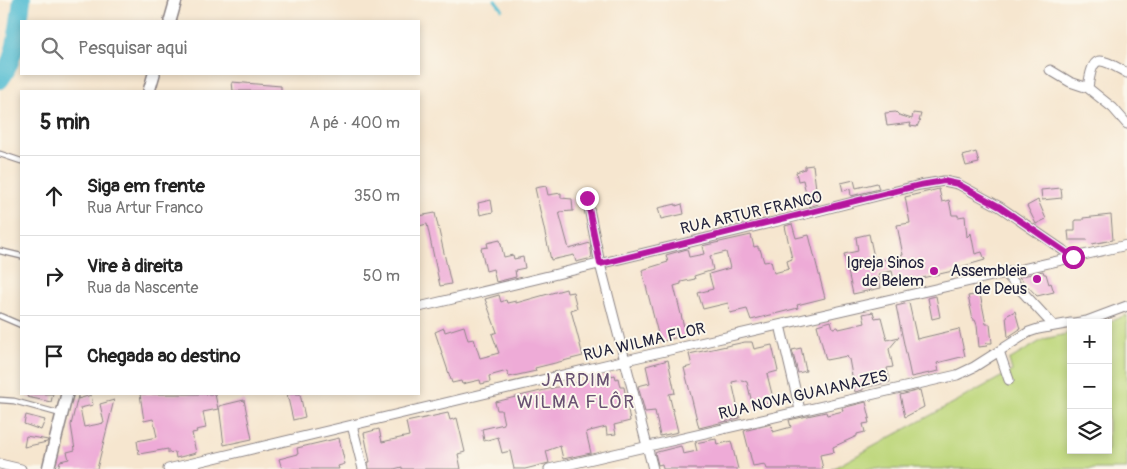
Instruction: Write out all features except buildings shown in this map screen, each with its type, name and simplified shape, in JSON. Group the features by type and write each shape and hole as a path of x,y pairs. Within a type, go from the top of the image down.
{"street":[{"path":"170,20 176,0"},
{"path":"1088,88 1092,72 1096,62 1099,60 1104,60 1127,72"},
{"path":"1050,70 1070,82 1088,88 1113,108 1127,124"},
{"path":"149,90 154,75"},
{"name":"RUA ARTUR FRANCO","path":"420,307 920,185 944,181 958,184 1000,207 1073,257"},
{"path":"587,198 600,264 653,469"},
{"name":"RUA WILMA FLOR","path":"168,469 626,360 1127,245"},
{"path":"1005,273 1054,326"},
{"name":"RUA NOVA GUAIANAZES","path":"1092,319 1127,306"},
{"name":"RUA NOVA GUAIANAZES","path":"549,469 957,375 974,368 1029,332 1067,324"},
{"path":"780,325 800,410"},
{"path":"999,351 1009,380"},
{"path":"48,469 67,395"},
{"path":"352,425 362,469"},
{"path":"0,464 21,469"}],"lane":[{"path":"0,154 20,161"},
{"path":"0,251 20,256"},
{"path":"0,316 20,325"},
{"path":"0,400 14,401 62,415"}],"green space":[{"path":"1127,315 1127,469 832,469 1012,371 1009,360 1044,339 1067,334 1067,454 1112,454 1112,320"}],"waterway":[{"path":"0,80 6,71 13,52 22,0"},
{"path":"495,0 502,9"}],"place":[{"name":"Igreja Sinos de Belem","path":"934,271"},
{"name":"Assembleia de Deus","path":"1037,279"}],"district":[{"name":"JARDIM WILMA FLÔR","path":"576,390"}],"route":[{"path":"587,198 600,264 778,222 920,185 944,181 958,184 1000,207 1073,257"}]}
